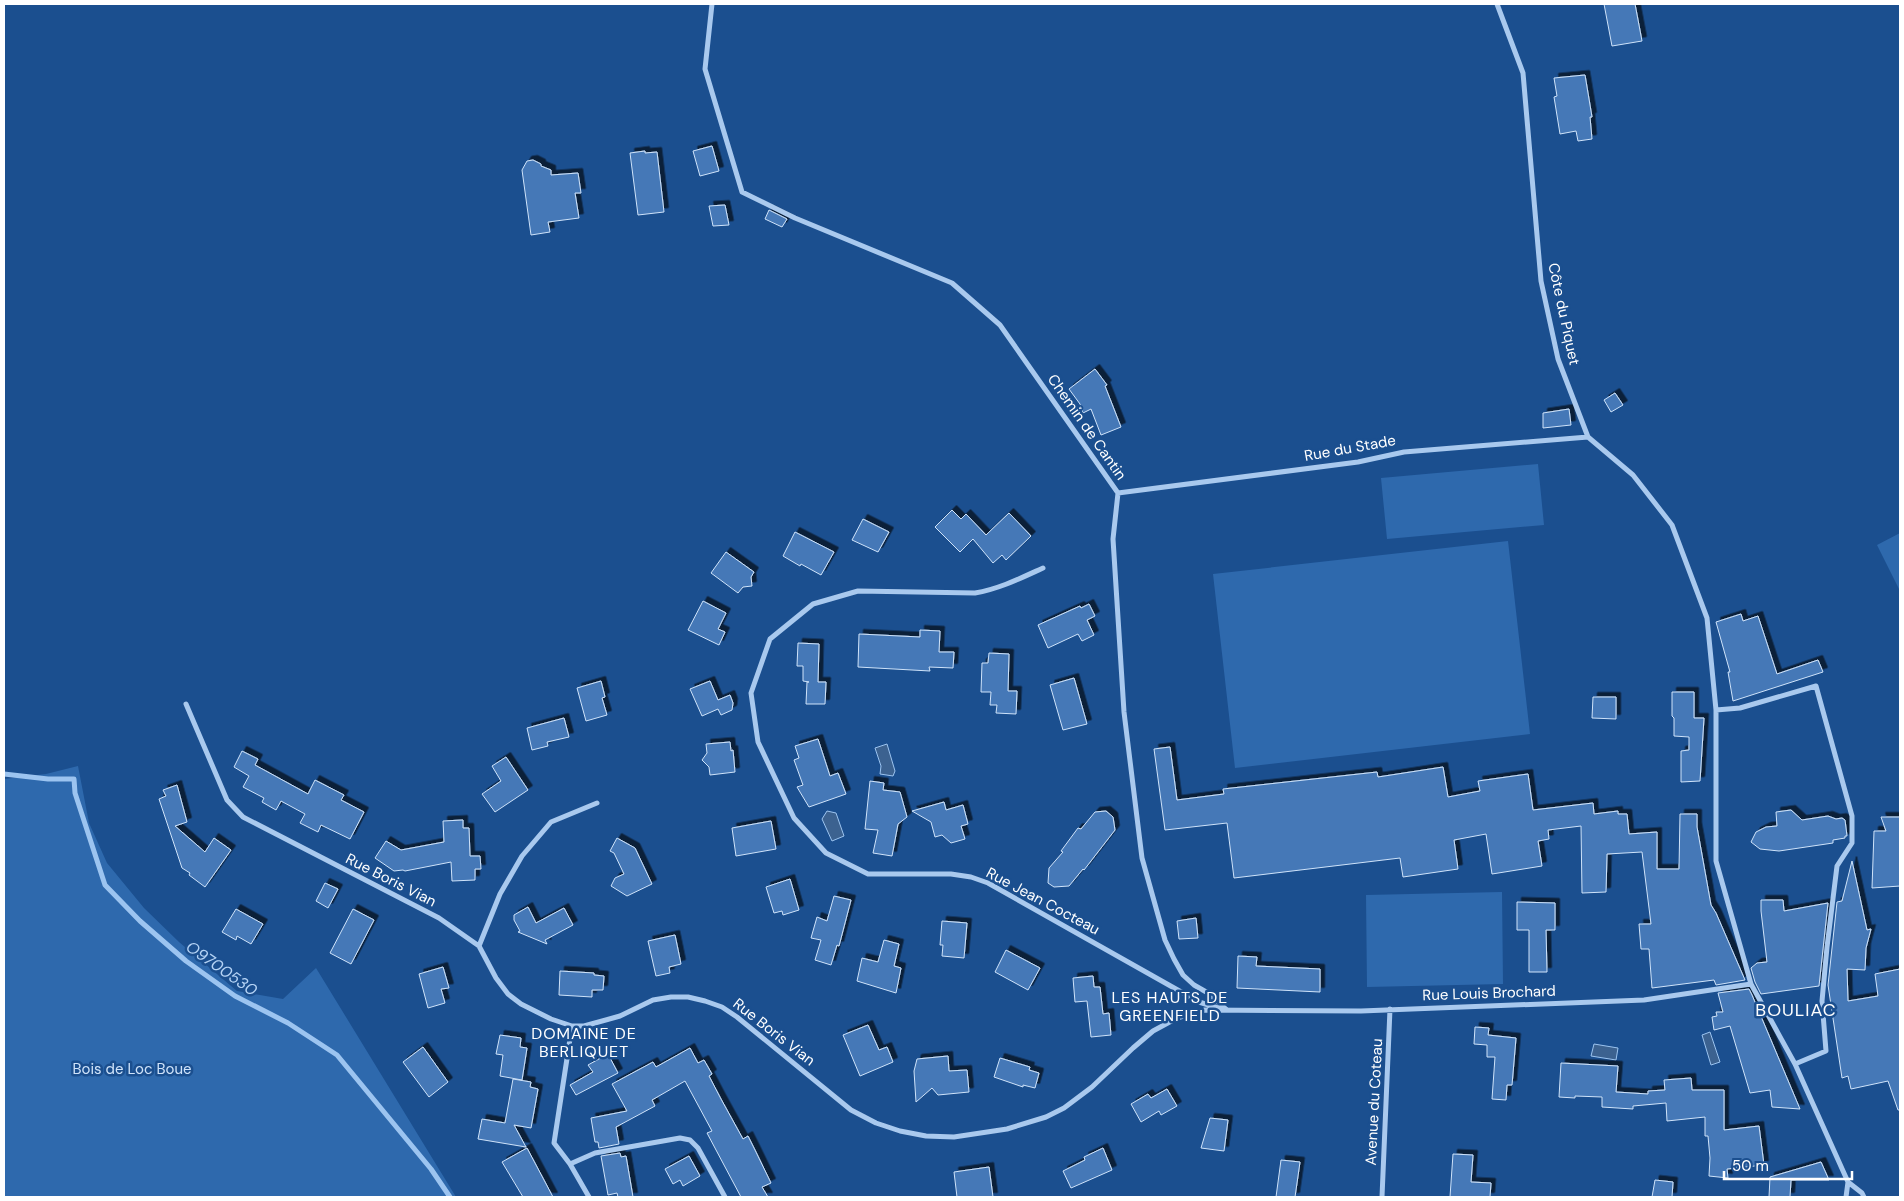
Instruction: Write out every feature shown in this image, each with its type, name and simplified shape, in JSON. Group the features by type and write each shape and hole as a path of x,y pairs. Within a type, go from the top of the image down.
{"street":[{"name":"Chemin de Cantin","path":"712,4 706,69 742,192 795,218 952,283 1000,325 1118,493 1113,540 1124,712 1142,858 1165,940 1174,959 1183,975 1194,985 1208,993 1228,1011"},
{"name":"Côte du Piquet","path":"1497,4 1523,73 1541,281 1558,359 1588,437 1633,475 1672,525 1707,618 1716,710 1716,861 1750,984 1795,1064 1848,1182"},
{"name":"Rue du Stade","path":"1118,493 1358,462 1404,452 1588,437"},
{"name":"Rue Jean Cocteau","path":"1043,568 990,591 974,593 858,591 813,604 770,639 751,693 758,742 794,818 826,853 868,874 951,874 971,877 988,883 1199,1002 1228,1011"},
{"path":"1716,710 1740,708 1816,686 1852,816 1852,843 1837,866 1824,979 1822,1001 1826,1051 1795,1064"},
{"name":"Rue Boris Vian","path":"186,704 228,800 243,817 439,918 479,946 496,978 508,994 534,1012 572,1026 584,1026 620,1016 653,1000 688,997 705,1001 722,1007 737,1017 851,1110 876,1123 900,1132 926,1136 954,1137 1007,1129 1046,1117 1064,1108 1092,1087 1153,1031 1177,1018 1205,1010 1228,1011"},
{"path":"479,946 500,894 522,856 551,822 597,803"},
{"name":"Rue Louis Brochard","path":"1228,1011 1360,1011 1644,1000 1750,984"},
{"name":"Avenue du Coteau","path":"1382,1197 1390,1009"},
{"path":"572,1026 554,1143 570,1164 589,1197"},
{"path":"570,1164 594,1153 680,1138 690,1140 698,1148 725,1197"},
{"path":"1846,1197 1848,1182"},
{"path":"1848,1182 1862,1193 1864,1197"}],"green space":[{"path":"1538,464 1544,525 1387,539 1381,478"},
{"path":"1900,533 1900,591 1877,545"},
{"path":"1508,541 1530,734 1235,768 1213,574"},
{"name":"Bois de Loc Boue","path":"78,766 89,823 107,863 144,908 179,942 237,991 283,999 316,968 456,1197 4,1197 4,779 46,774"},
{"path":"1502,892 1503,984 1367,987 1366,895"}],"shaded area":[{"path":"887,744 895,771 893,776 880,774 881,766 875,748"},
{"path":"827,811 836,813 844,836 832,841 822,819"},
{"path":"1710,1032 1720,1062 1711,1065 1702,1035"},
{"path":"1594,1044 1618,1048 1616,1060 1591,1056"}],"building":[{"path":"1604,4 1635,4 1642,41 1612,46"},
{"path":"1585,75 1592,117 1590,117 1592,139 1578,141 1576,131 1560,134 1554,97 1557,96 1554,78"},
{"path":"712,146 719,171 700,176 693,151"},
{"path":"645,151 645,153 657,152 664,212 638,215 630,153"},
{"path":"533,160 551,170 551,175 578,173 581,193 575,193 579,218 548,222 550,232 531,235 522,170 527,161"},
{"path":"725,205 729,225 713,226 709,206"},
{"path":"769,210 787,219 782,227 765,219"},
{"path":"1095,369 1107,385 1105,386 1121,427 1101,435 1091,409 1083,413 1080,404 1069,389"},
{"path":"1615,393 1623,405 1611,412 1604,400"},
{"path":"1569,409 1571,425 1543,428 1543,413"},
{"path":"952,510 961,519 966,514 986,535 1009,513 1031,536 1006,560 1002,555 993,563 973,539 960,552 935,527"},
{"path":"863,519 889,532 878,552 852,540"},
{"path":"795,532 834,552 821,575 783,556"},
{"path":"726,552 754,572 751,577 752,586 743,587 738,593 711,573"},
{"path":"703,601 726,613 718,629 725,632 719,645 688,630"},
{"path":"1089,604 1095,616 1087,620 1094,635 1082,641 1078,634 1048,648 1038,625 1080,606 1081,608"},
{"path":"1741,614 1743,621 1758,616 1777,674 1818,660 1823,672 1733,701 1728,672 1730,672 1716,622"},
{"path":"920,630 940,631 939,652 954,652 953,668 929,667 930,671 858,667 859,634 920,637"},
{"path":"798,643 819,644 818,682 826,682 825,704 806,704 807,682 809,682 803,681 803,666 797,666"},
{"path":"989,653 1009,654 1008,691 1017,691 1016,714 996,713 997,705 990,705 991,692 981,692 982,663 988,663"},
{"path":"1074,678 1087,724 1063,730 1050,685"},
{"path":"601,681 605,697 602,698 607,715 586,721 577,688"},
{"path":"710,681 718,700 730,695 733,703 732,710 721,715 718,709 702,716 690,689"},
{"path":"1672,692 1694,692 1694,718 1704,718 1700,781 1681,782 1681,751 1689,750 1689,737 1674,736"},
{"path":"1593,697 1616,697 1616,719 1592,718"},
{"path":"564,718 569,737 547,742 548,746 532,750 527,728"},
{"path":"818,739 830,776 838,773 846,794 809,807 797,787 803,785 794,760 799,758 795,746"},
{"path":"730,742 731,751 733,750 735,772 710,775 709,767 702,760 707,753 706,744"},
{"path":"1170,747 1177,800 1224,794 1223,789 1377,772 1378,777 1443,767 1448,797 1480,791 1478,781 1528,774 1533,810 1593,803 1594,814 1618,811 1618,814 1627,814 1629,834 1657,832 1657,869 1679,869 1680,814 1697,814 1697,827 1711,905 1745,980 1716,985 1714,980 1652,988 1649,949 1641,949 1639,924 1651,924 1642,852 1607,854 1606,892 1582,893 1581,826 1548,830 1549,839 1538,841 1542,866 1492,874 1486,834 1454,840 1458,869 1403,877 1400,858 1234,878 1227,823 1165,830 1154,749"},
{"path":"242,751 258,759 255,765 308,794 315,780 344,795 341,800 364,812 350,839 321,825 318,832 300,823 305,814 281,801 276,810 262,802 264,798 243,787 249,776 234,767"},
{"path":"506,757 528,790 495,812 482,794 501,781 492,766"},
{"path":"870,781 884,783 883,790 900,792 907,817 898,824 892,856 873,853 878,830 865,829"},
{"path":"177,785 187,822 175,826 205,852 214,838 231,850 205,887 182,868 159,799 166,796 163,790"},
{"path":"944,802 946,810 963,805 968,824 961,826 965,839 951,843 942,835 935,837 931,822 912,811"},
{"path":"1791,810 1802,820 1828,816 1836,819 1842,818 1845,820 1847,836 1833,840 1833,843 1779,851 1760,849 1751,842 1756,832 1766,827 1777,826 1776,812"},
{"path":"1106,811 1113,817 1115,830 1084,870 1069,886 1054,887 1048,883 1049,868 1063,852 1061,851 1078,828 1081,829 1095,812"},
{"path":"1881,817 1900,817 1900,886 1872,888 1874,831 1886,831"},
{"path":"463,820 463,828 469,828 470,856 480,856 481,869 475,869 475,880 452,881 451,862 405,871 394,871 375,858 386,841 401,850 444,842 443,821"},
{"path":"771,821 776,849 736,856 732,828"},
{"path":"617,838 635,848 652,884 627,896 611,886 615,878 624,874 614,853 610,851"},
{"path":"1852,861 1867,930 1871,929 1866,948 1865,970 1847,969 1848,1001 1878,996 1875,974 1900,969 1900,1110 1898,1110 1888,1081 1851,1089 1848,1076 1842,1078 1828,985 1837,902 1842,901"},
{"path":"790,879 799,910 783,915 782,911 774,913 766,887"},
{"path":"325,883 338,889 328,908 316,901"},
{"path":"834,896 851,900 839,946 837,945 831,965 815,960 821,940 811,938 817,917 827,921"},
{"path":"1761,900 1783,900 1784,911 1828,903 1819,986 1761,994 1751,968 1757,963 1767,962"},
{"path":"1517,902 1555,903 1555,930 1546,930 1547,972 1529,972 1529,930 1517,930"},
{"path":"528,907 536,923 564,908 573,925 545,940 547,944 518,932 520,931 514,920 514,915"},
{"path":"236,909 263,924 251,944 237,936 236,940 222,932"},
{"path":"353,909 374,920 351,964 330,953"},
{"path":"1196,918 1198,938 1179,939 1177,921"},
{"path":"942,921 967,923 964,958 942,956 943,945 940,945"},
{"path":"675,935 681,964 669,967 670,973 656,976 648,941"},
{"path":"884,940 899,944 894,966 901,968 896,993 857,981 862,958 878,962"},
{"path":"1006,950 1040,968 1028,990 995,972"},
{"path":"1238,956 1257,957 1256,966 1320,969 1320,992 1237,988"},
{"path":"443,967 449,988 441,989 445,1003 428,1008 419,974"},
{"path":"560,971 594,973 594,975 604,976 603,990 592,990 592,997 559,995"},
{"path":"1093,976 1094,987 1100,987 1103,1014 1109,1013 1111,1035 1091,1037 1087,1001 1075,1002 1073,978"},
{"path":"1749,989 1800,1109 1772,1107 1770,1090 1750,1093 1730,1026 1714,1030 1712,1017 1717,1016 1716,1012 1723,1012 1718,993"},
{"path":"868,1025 879,1050 887,1047 893,1062 860,1076 843,1035"},
{"path":"1475,1027 1489,1028 1488,1035 1516,1038 1512,1085 1507,1085 1506,1100 1492,1099 1495,1057 1487,1057 1487,1045 1474,1044"},
{"path":"500,1035 521,1038 520,1047 527,1048 522,1080 500,1076 503,1055 496,1054"},
{"path":"423,1047 448,1082 429,1097 403,1062"},
{"path":"690,1048 698,1063 704,1060 712,1074 709,1076 743,1139 748,1136 771,1183 762,1187 768,1197 741,1197 707,1133 712,1131 685,1081 652,1100 655,1106 616,1127 619,1144 599,1148 598,1142 595,1142 591,1118 627,1111 612,1084 653,1062 656,1067"},
{"path":"608,1054 618,1073 576,1095 570,1085 593,1072 588,1065"},
{"path":"948,1056 949,1071 967,1070 969,1092 938,1095 932,1088 916,1102 914,1071 917,1059"},
{"path":"1000,1058 1030,1067 1029,1070 1039,1073 1035,1088 1023,1085 1023,1087 994,1077"},
{"path":"1561,1063 1618,1066 1616,1092 1648,1094 1648,1091 1665,1090 1664,1080 1691,1078 1692,1090 1724,1090 1724,1130 1759,1126 1764,1165 1727,1169 1728,1178 1709,1176 1710,1158 1708,1136 1705,1136 1705,1117 1667,1121 1666,1103 1633,1106 1633,1109 1602,1107 1602,1097 1559,1097"},
{"path":"513,1079 531,1082 530,1087 538,1089 531,1128 514,1125 526,1147 478,1139 482,1119 505,1123"},
{"path":"1167,1089 1177,1106 1161,1115 1159,1111 1141,1122 1131,1104 1148,1094 1151,1098"},
{"path":"1210,1118 1228,1120 1224,1151 1201,1148"},
{"path":"527,1148 553,1197 523,1197 502,1162"},
{"path":"1103,1148 1112,1170 1071,1188 1063,1171 1085,1160 1084,1157"},
{"path":"620,1153 621,1157 626,1156 633,1197 618,1197 617,1193 608,1195 601,1156"},
{"path":"1453,1154 1473,1155 1471,1182 1491,1183 1490,1197 1450,1197"},
{"path":"689,1156 700,1176 683,1186 680,1180 673,1184 665,1169"},
{"path":"1281,1160 1300,1162 1295,1197 1276,1197"},
{"path":"1821,1162 1829,1180 1791,1180 1790,1197 1769,1197 1770,1177"},
{"path":"989,1167 993,1197 957,1197 954,1172"},
{"path":"1655,1180 1673,1182 1672,1197 1652,1197"}],"waterway":[{"name":"O9700530","path":"4,774 48,779 74,779 75,793 105,885 140,921 186,961 235,996 288,1023 337,1055 431,1169 450,1197"}],"district":[{"name":"LES HAUTS DE GREENFIELD","path":"1170,1006"},
{"name":"BOULIAC","path":"1796,1010"},
{"name":"DOMAINE DE BERLIQUET","path":"584,1042"}]}
